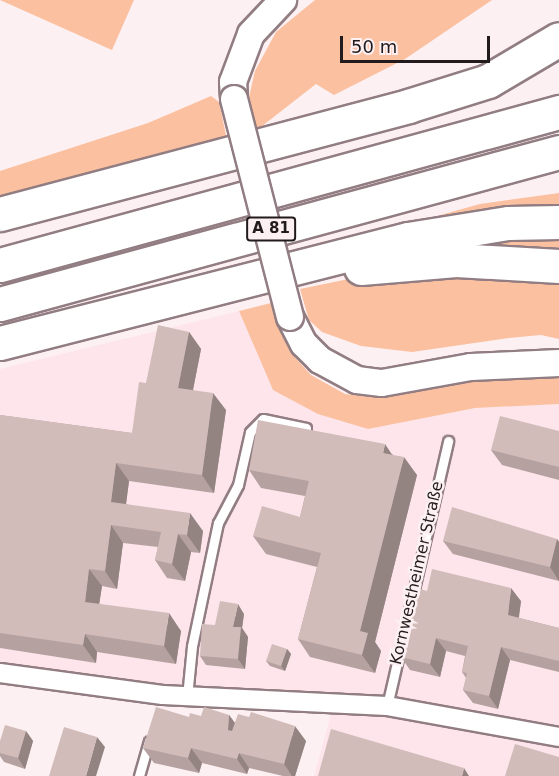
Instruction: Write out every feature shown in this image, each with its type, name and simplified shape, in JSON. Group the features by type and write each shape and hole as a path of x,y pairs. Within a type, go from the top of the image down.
{"highway":[{"path":"0,214 488,81 559,39"},
{"path":"509,125 559,103"},
{"name":"A 81","path":"0,265 559,111"},
{"name":"A 81","path":"0,303 559,152"},
{"path":"0,343 290,269 459,229 559,222"},
{"path":"290,269 353,269 456,260 509,260 559,266"}],"street":[{"path":"283,0 251,34 233,82 234,99 290,317 300,338 320,360 357,380 382,383 471,367 559,363"},
{"path":"0,673 161,700 188,697 387,706 559,737"}],"lane":[{"path":"188,697 192,646 218,523 238,485 250,432 264,418 306,428"},
{"name":"Kornwestheimer Straße","path":"387,706 448,441"},
{"path":"139,776 154,725"}],"shaded area":[{"path":"0,0 134,0 112,50"},
{"path":"315,0 492,0 405,59 334,95 316,84 257,130 249,97 255,71 276,32"},
{"path":"211,96 219,102 227,140 0,204 0,171 148,123"},
{"path":"559,193 559,210 419,221 480,204"},
{"path":"559,232 559,254 422,245"},
{"path":"409,273 559,277 559,339 541,335 412,352 361,346 322,332 309,320 300,289 363,276"},
{"path":"271,303 290,352 311,375 345,394 371,397 492,373 559,375 559,404 475,408 368,429 318,414 273,390 239,311"},
{"path":"239,311 273,390 368,429 475,408 559,404 559,776 314,776 334,703 0,673 0,369"}],"building":[{"path":"158,325 189,332 178,388 213,393 202,475 116,463 111,502 190,513 187,535 178,534 172,564 155,560 161,532 111,525 105,571 89,569 85,602 169,613 164,646 85,634 83,645 0,633 0,415 132,433 139,382 146,383"},
{"path":"500,416 559,431 559,467 491,450"},
{"path":"258,420 385,444 383,453 404,457 360,631 368,633 362,655 298,639 321,553 253,536 262,506 300,517 309,481 249,470"},
{"path":"452,507 557,539 550,567 443,541"},
{"path":"432,569 511,588 508,615 559,628 559,661 501,647 489,696 463,690 467,673 462,672 468,646 436,638 430,664 401,657 417,588 427,591"},
{"path":"220,601 238,604 233,627 241,627 238,659 200,656 202,624 215,625"},
{"path":"272,644 287,649 281,666 266,661"},
{"path":"156,707 189,717 190,713 201,716 204,707 229,715 228,730 232,731 238,714 249,717 251,712 295,726 284,764 239,753 237,759 191,748 188,758 143,748"},
{"path":"5,725 26,731 18,758 0,753 0,741"},
{"path":"64,727 97,737 86,776 49,776"},
{"path":"331,729 464,768 462,776 318,776"},
{"path":"515,744 559,757 559,776 505,776"}]}
